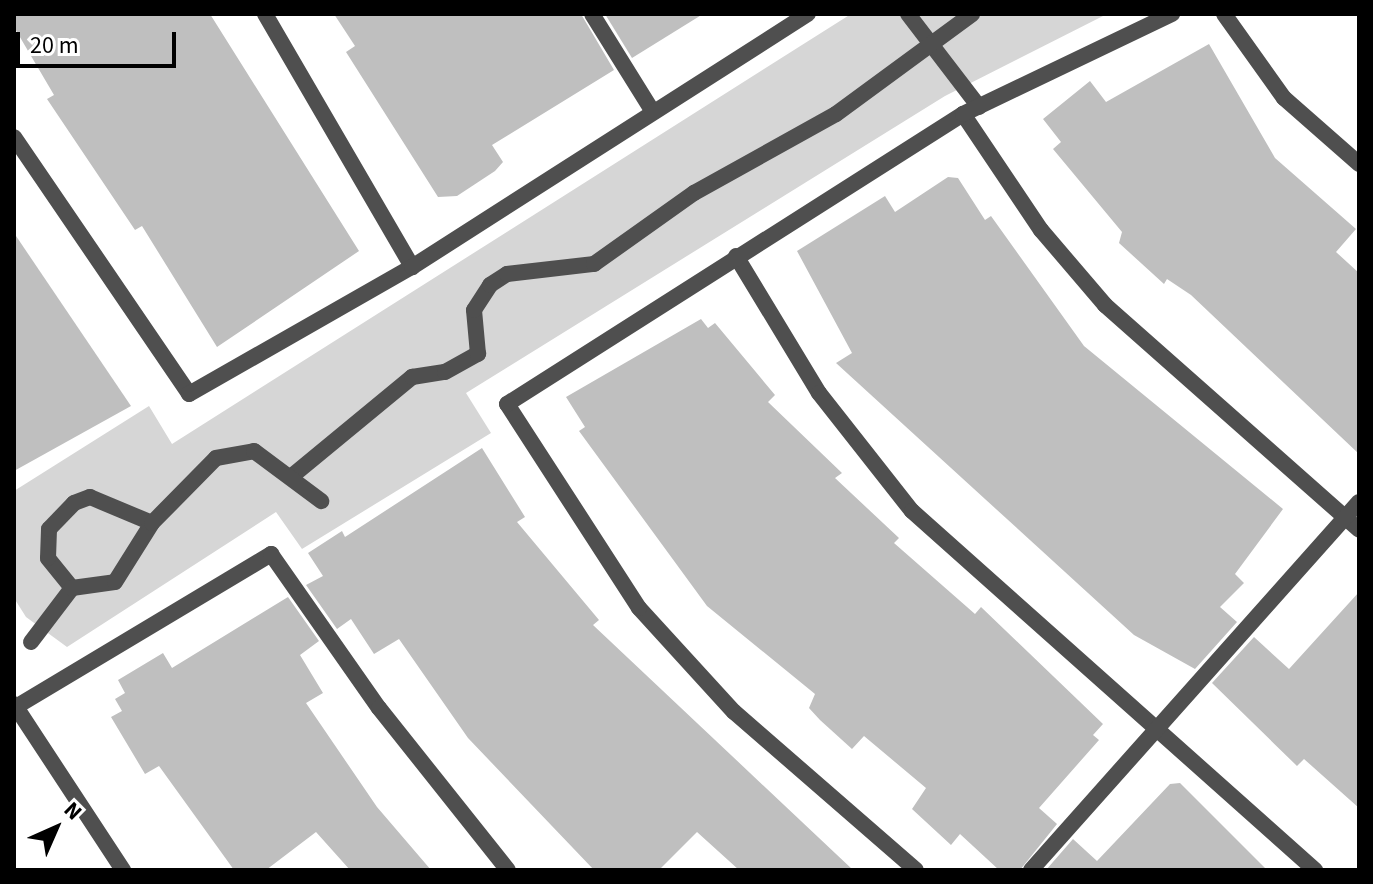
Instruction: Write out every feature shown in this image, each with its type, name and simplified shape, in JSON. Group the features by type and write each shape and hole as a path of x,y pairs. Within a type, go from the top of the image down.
{"street":[{"path":"265,14 412,267"},
{"path":"592,14 653,112"},
{"path":"14,137 189,394 412,267 808,14"},
{"path":"908,14 971,110 1041,230 1105,305 1359,530"},
{"path":"292,476 412,377 445,372 478,354 474,310 490,285 507,274 594,264 694,193 794,141 930,47 972,14"},
{"path":"916,870 734,712 639,608 507,404 736,256 971,110 1172,14"},
{"path":"1224,14 1284,98 1359,164"},
{"path":"736,256 819,393 912,511 1155,732 1315,870"},
{"path":"31,642 72,588 115,582 152,523 216,458 236,449 292,476 321,501"},
{"path":"72,588 48,558 49,529 74,503 90,497 152,523"},
{"path":"1031,870 1359,502"},
{"path":"123,870 14,706 271,554 379,708 508,870"}],"shaded area":[{"path":"851,14 1107,14 945,96 466,393 491,433 302,549 276,512 67,647 26,617 14,598 14,491 149,406 172,444"}],"building":[{"path":"14,14 210,14 359,251 217,347 142,226 135,230 47,99 54,95 14,27"},
{"path":"334,14 581,14 614,70 492,145 503,162 495,171 457,196 438,197 346,52 355,46"},
{"path":"605,14 703,14 632,58"},
{"path":"1209,44 1275,158 1356,229 1336,252 1359,273 1359,454 1191,295 1167,279 1164,284 1119,243 1122,232 1053,149 1061,142 1043,119 1090,81 1106,102"},
{"path":"948,177 958,178 985,220 991,216 1084,346 1283,509 1235,574 1244,583 1220,607 1237,622 1195,669 1134,635 836,363 852,353 797,251 885,196 895,212"},
{"path":"14,233 131,406 14,471"},
{"path":"701,319 708,328 715,323 775,395 768,402 842,473 835,478 899,538 894,543 975,614 981,607 1103,724 1093,735 1099,740 1039,808 1057,824 1020,870 999,870 960,834 951,845 912,809 926,788 864,736 852,749 820,720 809,708 815,694 707,606 579,431 585,427 566,397"},
{"path":"482,448 525,517 517,522 599,620 593,625 853,870 739,870 697,832 659,870 594,870 468,738 399,639 374,654 351,619 337,629 306,585 323,576 308,553 342,531 345,537"},
{"path":"1359,592 1359,808 1304,759 1297,766 1212,683 1254,637 1289,669"},
{"path":"288,597 319,641 300,655 323,693 306,703 377,807 431,870 350,870 316,832 266,870 234,870 159,766 145,774 111,717 122,711 115,699 125,693 118,680 163,653 172,668"},
{"path":"1180,783 1267,870 1046,870 1073,839 1097,861 1170,784"}]}
